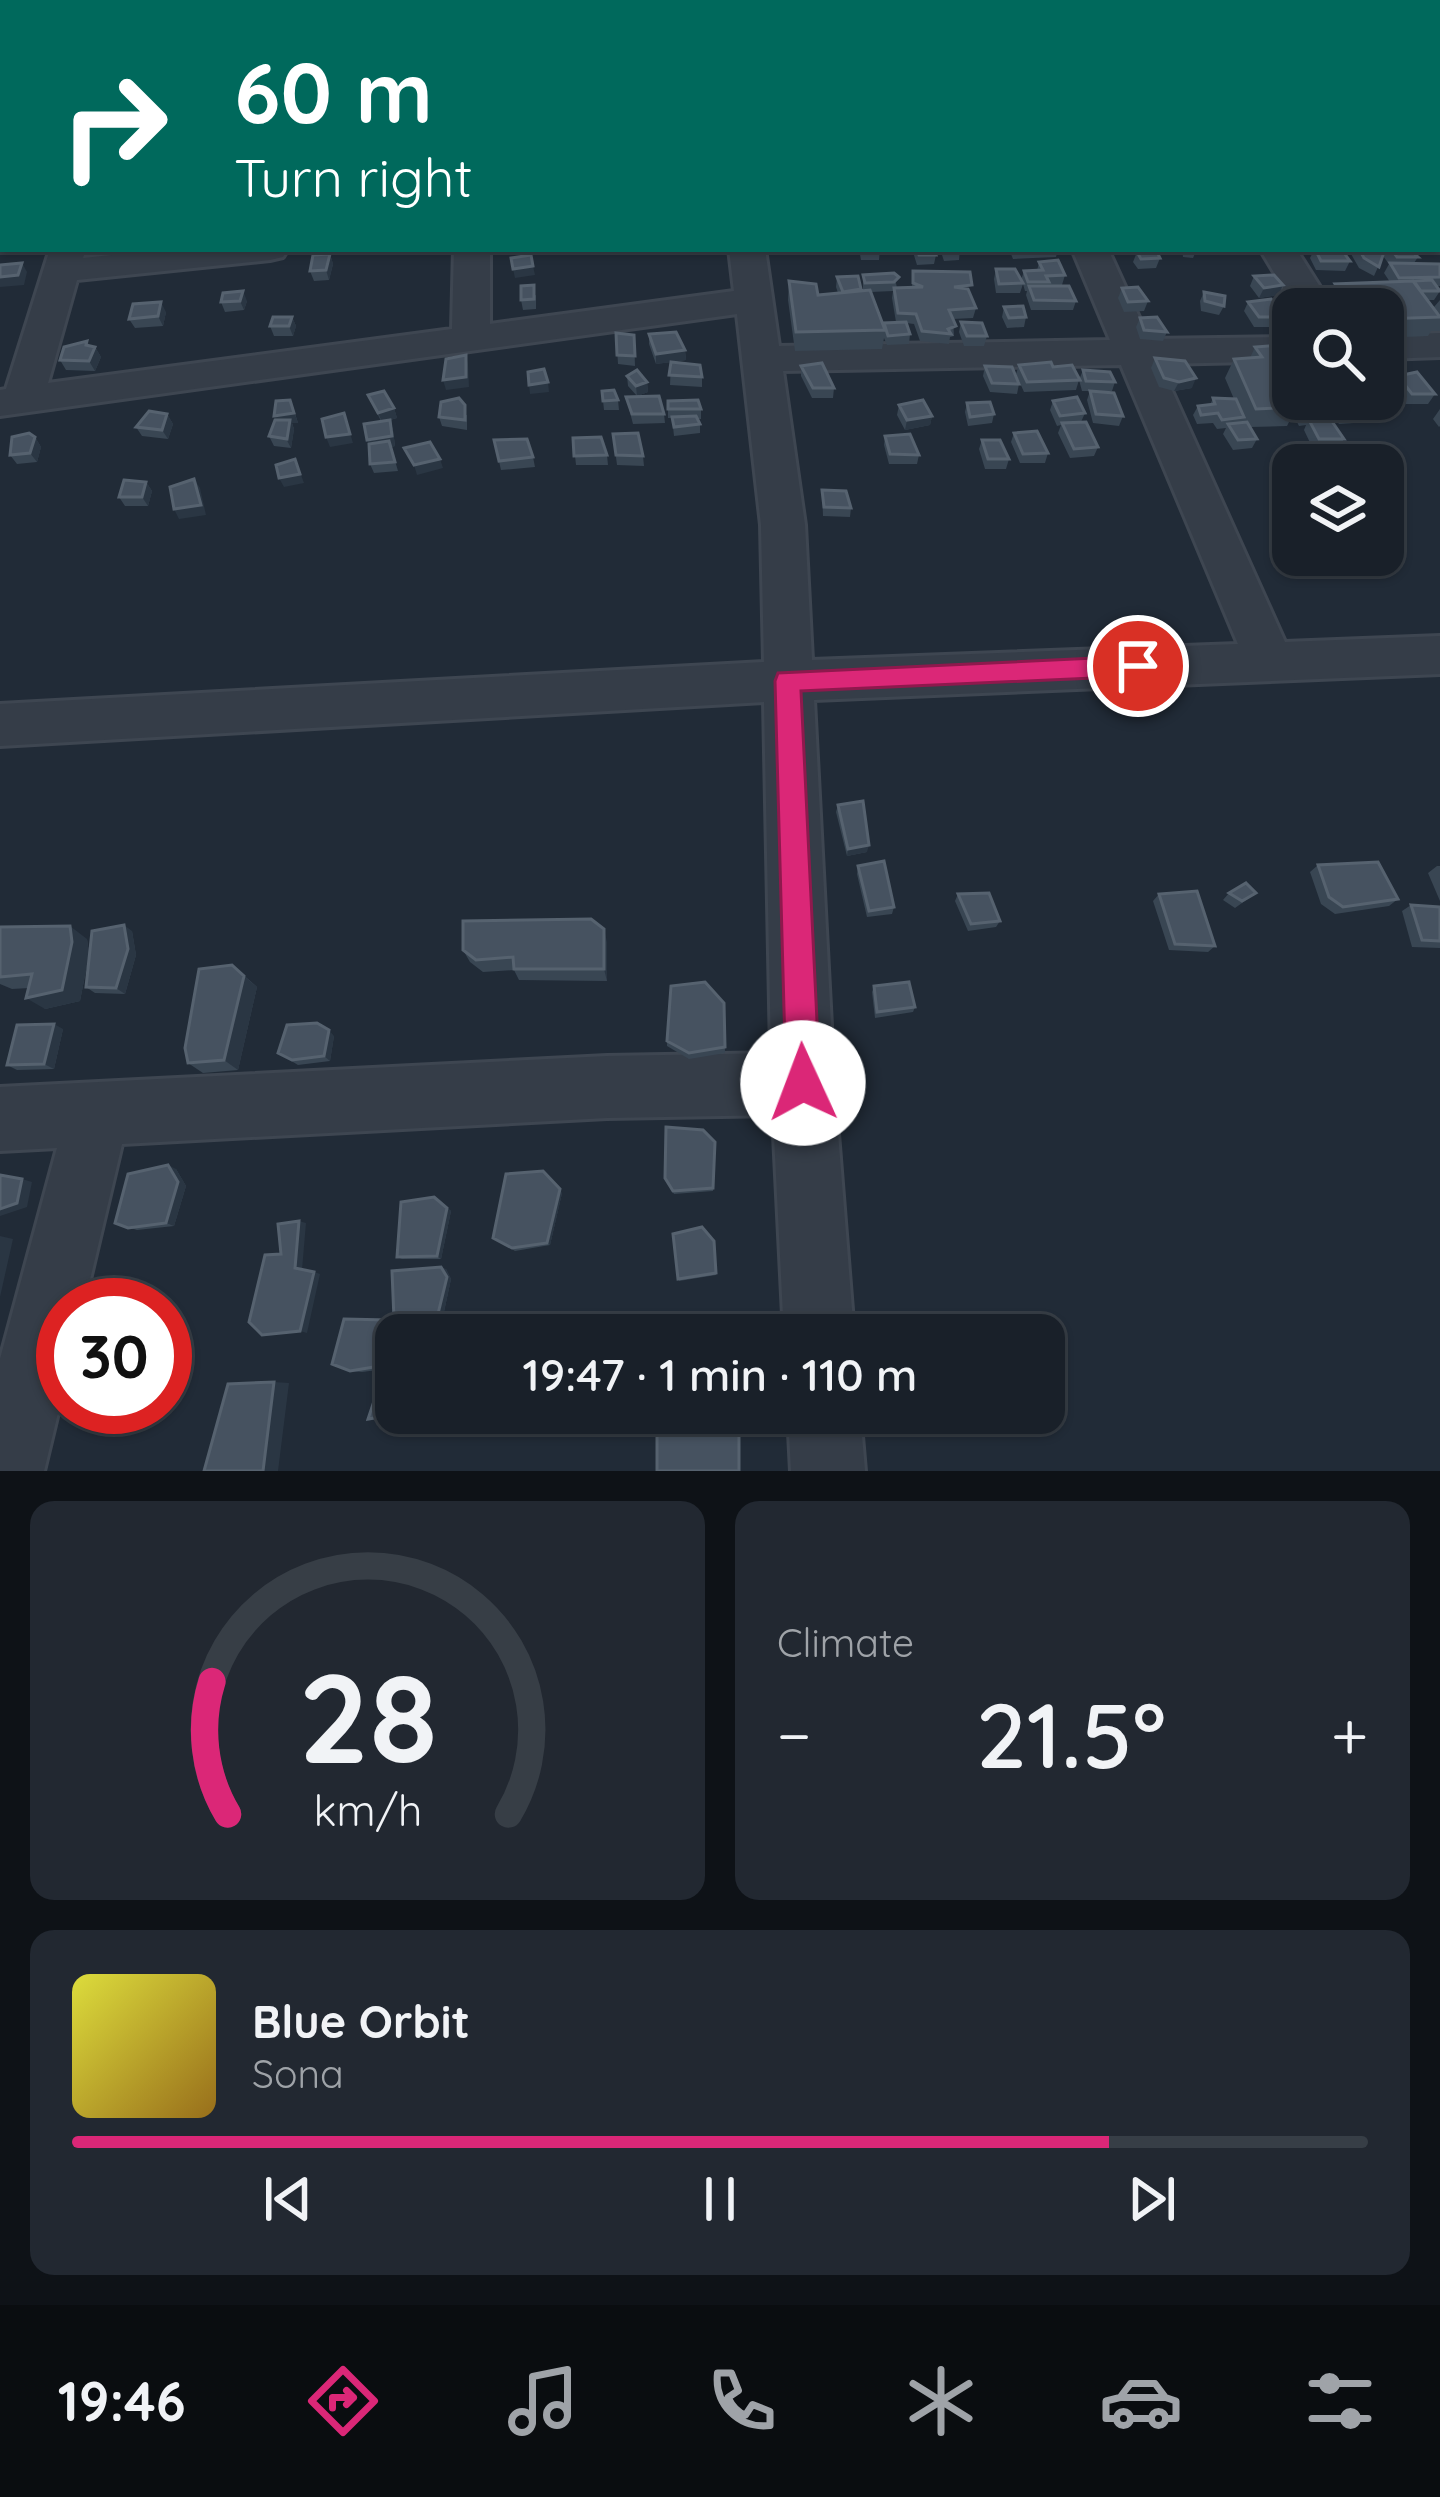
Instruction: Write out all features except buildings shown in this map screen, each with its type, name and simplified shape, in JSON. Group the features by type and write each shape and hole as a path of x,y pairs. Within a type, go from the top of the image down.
{"street":[{"path":"214,252 65,260 12,402 471,339 750,275 783,525 803,1083 818,1314"},
{"path":"471,339 472,252"},
{"path":"1091,252 1269,660"},
{"path":"1280,252 1302,288"},
{"path":"1404,346 1440,345"},
{"path":"761,359 1272,349"},
{"path":"0,725 788,681 1440,655"},
{"path":"0,1119 607,1087 803,1083"},
{"path":"7,1471 98,1113"},
{"path":"825,1434 828,1471"}],"route":[{"path":"803,1083 788,681 1138,666"}]}
